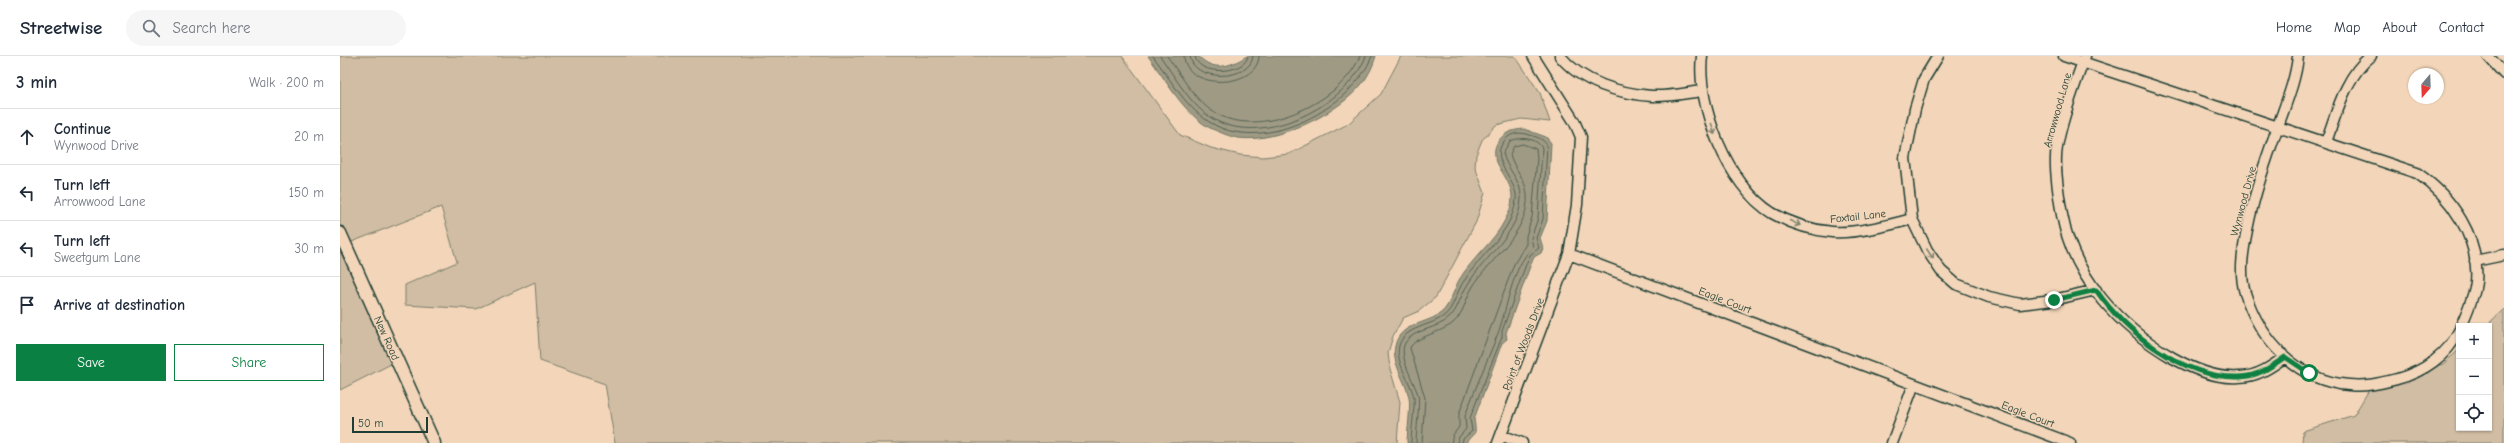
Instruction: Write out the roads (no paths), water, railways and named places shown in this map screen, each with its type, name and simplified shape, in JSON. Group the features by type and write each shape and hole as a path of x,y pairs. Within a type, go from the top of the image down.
{"street":[{"path":"1533,56 1574,121 1581,137 1577,205 1569,254"},
{"path":"1560,56 1580,72 1599,84 1627,93 1653,96 1702,91"},
{"name":"Foxtail Lane","path":"1702,56 1702,91 1716,141 1742,185 1771,212 1803,227 1833,232 1884,227 1912,220"},
{"path":"1938,56 1924,79 1905,158 1912,220 1927,250 1941,271 1956,284 1989,297 2020,304 2054,300 2096,290"},
{"path":"2064,56 2084,59 2405,168 2435,185 2465,224 2475,261 2476,282 2472,300 2462,323"},
{"name":"Wynwood Drive","path":"2298,56 2297,66 2253,201 2243,247 2242,268 2245,291 2258,326 2285,357 2309,373 2328,382 2349,385 2372,385 2410,376 2430,365 2444,353 2456,335"},
{"path":"2326,142 2347,86 2362,64 2371,56"},
{"path":"2488,56 2504,74"},
{"name":"Arrowwood Lane","path":"2084,59 2065,118 2056,157 2062,215 2078,260 2096,290 2119,319 2135,334 2181,362 2209,374 2239,378 2254,375 2268,369 2285,357"},
{"name":"New Road","path":"340,233 434,443"},
{"name":"Eagle Court","path":"1569,254 2070,443"},
{"name":"Point of Woods Drive","path":"1500,439 1569,254"},
{"path":"2475,261 2504,254"},
{"path":"1892,443 1914,384"},
{"path":"1500,439 1522,443"}],"water":[{"path":"1148,56 1198,56 1210,64 1222,66 1234,63 1247,56 1376,56 1370,71 1360,86 1347,99 1330,111 1292,130 1254,138 1238,138 1212,129 1193,115 1176,96"},
{"path":"1524,129 1546,137 1551,143 1547,221 1540,238 1543,248 1541,253 1534,257 1529,269 1506,333 1507,339 1502,343 1474,419 1475,431 1466,443 1407,443 1409,402 1395,359 1395,346 1402,332 1436,316 1445,309 1464,272 1500,228 1509,212 1512,197 1508,182 1496,161 1496,146 1505,134 1514,130"}]}
